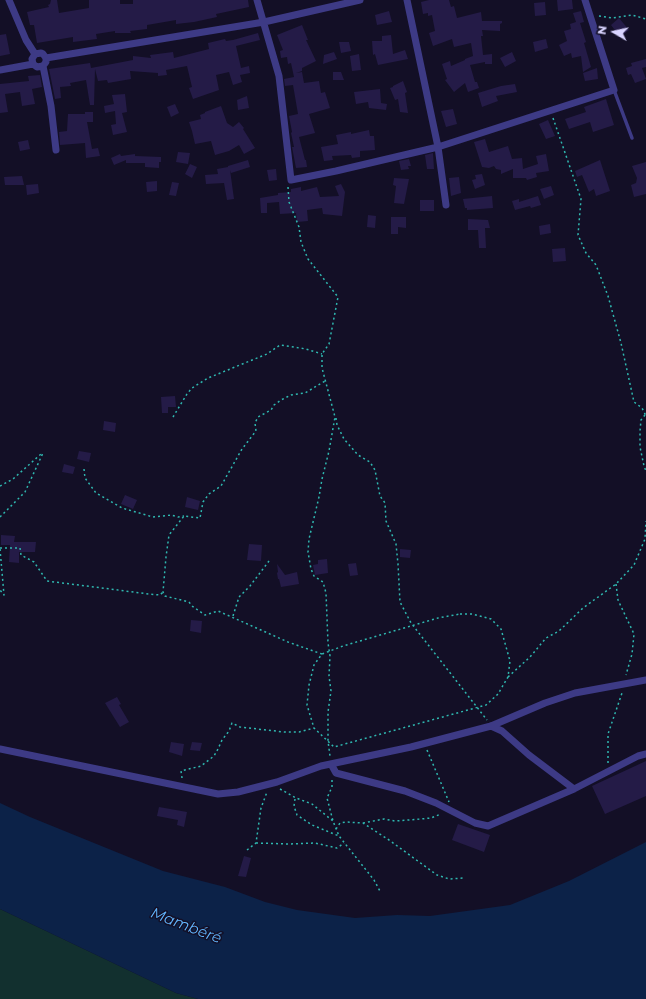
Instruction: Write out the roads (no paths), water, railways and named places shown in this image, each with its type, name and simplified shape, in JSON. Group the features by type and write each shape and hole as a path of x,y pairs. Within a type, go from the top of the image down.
{"street":[{"path":"9,0 26,40 35,54"},
{"path":"257,0 279,76 291,180 438,147 614,90 585,0"},
{"path":"46,58 264,22 360,0"},
{"path":"407,0 438,147 446,205"},
{"path":"35,54 43,54 46,58"},
{"path":"33,64 32,58 35,54"},
{"path":"46,58 43,66 51,106 56,150"},
{"path":"0,70 33,64 37,67 43,66"},
{"path":"0,749 218,794 238,792 270,784 321,766 411,747 491,726 545,703 575,693 646,680"},
{"path":"491,726 502,731 529,755 574,790"},
{"path":"331,764 336,773 406,791 436,803 475,823 488,826 574,790 638,756 646,754"}],"lane":[{"path":"614,90 632,138"}],"water":[{"name":"Mambéré","path":"0,803 30,817 163,871 225,887 265,902 297,910 355,918 397,915 430,916 510,905 569,881 646,842 646,999 198,999 176,993 0,909"}]}
